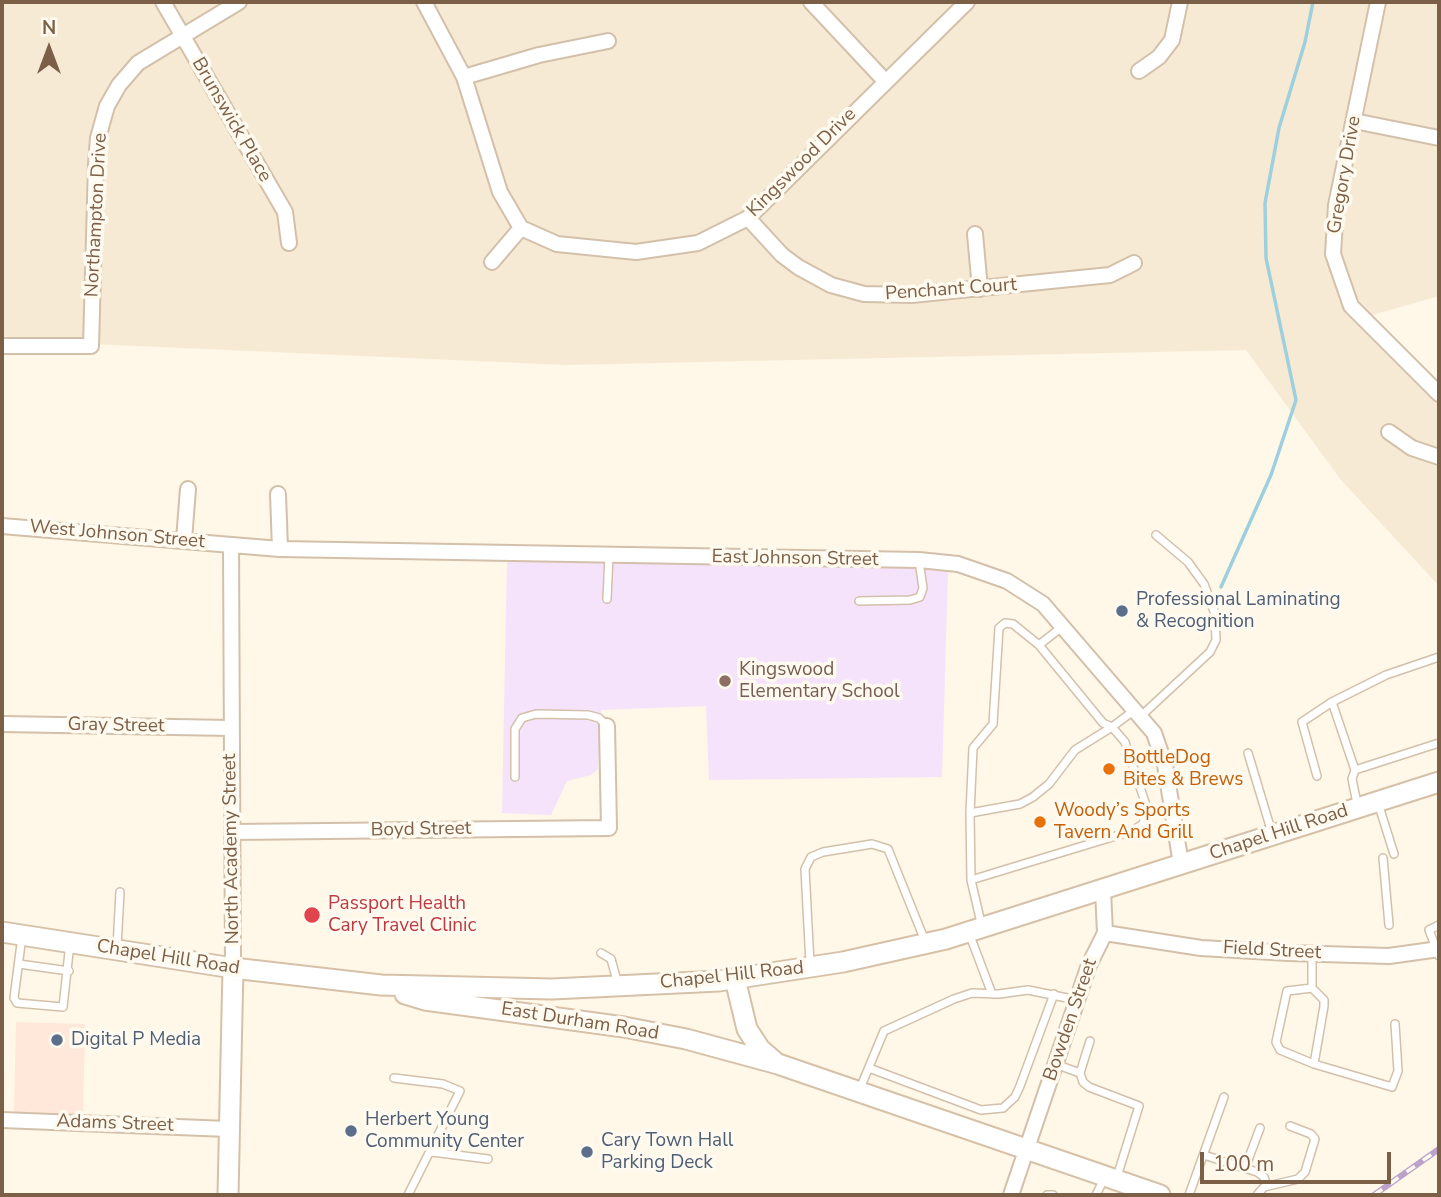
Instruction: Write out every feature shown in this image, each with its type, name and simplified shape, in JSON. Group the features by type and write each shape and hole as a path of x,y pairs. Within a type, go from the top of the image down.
{"main road":[{"name":"Chapel Hill Road","path":"2,932 233,968 381,985 552,989 735,979 810,968 926,944 1439,782"},
{"name":"North Academy Street","path":"228,1195 233,968"},
{"name":"East Durham Road","path":"735,979 747,1029 760,1049 778,1064"},
{"name":"East Durham Road","path":"381,985 425,1000 656,1032 778,1064 1160,1195"}],"street":[{"name":"Brunswick Place","path":"163,2 285,212 289,243"},
{"name":"Northampton Drive","path":"2,346 91,345 96,163 102,120 126,76 138,63 239,2"},
{"path":"424,2 464,76 500,192 521,228 492,262"},
{"path":"811,2 885,81"},
{"name":"Kingswood Drive","path":"521,228 557,244 636,252 698,243 748,218 967,2"},
{"path":"1139,71 1159,57 1172,40 1180,2"},
{"name":"Gregory Drive","path":"1378,2 1334,218 1336,267 1351,306 1439,394"},
{"path":"464,76 539,55 608,41"},
{"path":"1354,121 1439,138"},
{"name":"Penchant Court","path":"748,218 782,255 797,267 849,291 883,296 1110,275 1134,263"},
{"path":"975,234 981,289"},
{"path":"1389,432 1412,448 1439,457"},
{"path":"184,540 188,489"},
{"path":"278,494 280,549"},
{"name":"West Johnson Street","path":"2,526 231,545"},
{"name":"East Johnson Street","path":"231,545 280,549 919,560 958,564 1007,581 1043,604 1064,625 1154,733 1166,765 1181,864"},
{"name":"North Academy Street","path":"231,545 233,968"},
{"name":"Gray Street","path":"2,724 231,728"},
{"name":"Boyd Street","path":"233,832 608,828 607,726"},
{"name":"Bowden Street","path":"1012,1195 1077,999 1105,933 1103,890"},
{"name":"Field Street","path":"1105,933 1201,948 1390,956 1438,952"},
{"name":"Adams Street","path":"2,1120 228,1129"}],"lane":[{"path":"970,813 1020,804 1033,797 1049,784 1075,750 1138,713 1210,652 1216,640 1215,614 1204,584 1188,562 1156,535"},
{"path":"607,599 608,556"},
{"path":"859,601 910,600 920,597 923,588 919,560"},
{"path":"971,880 1132,831 1143,824 1147,808 1125,742 1112,727 1103,723 1039,645 1013,624 1004,623 999,628 993,724 973,748 971,880 975,930 992,994"},
{"path":"1039,645 1064,625"},
{"path":"1317,776 1302,722 1332,702 1387,675 1439,657"},
{"path":"1332,702 1355,770 1352,779 1394,854"},
{"path":"515,777 515,733 519,721 530,715 594,716 607,726"},
{"path":"1355,770 1439,743"},
{"path":"1248,753 1273,835"},
{"path":"1166,765 1186,756"},
{"path":"810,968 805,869 811,857 823,852 872,844 888,849 926,944"},
{"path":"1383,858 1389,925"},
{"path":"116,950 120,892"},
{"path":"1438,952 1429,930 1439,925"},
{"path":"22,936 14,998 19,1004 63,1007 70,943"},
{"path":"601,953 611,959 618,987"},
{"path":"1312,953 1312,988 1324,1000 1314,1064"},
{"path":"19,964 69,971"},
{"path":"1312,988 1287,990 1276,1042 1280,1050 1314,1064 1392,1087 1398,1070 1395,1024"},
{"path":"859,1092 880,1038 891,1027 963,995 1028,990 1077,999"},
{"path":"869,1068 981,1110 1003,1108 1015,1097 1020,1086 1054,994"},
{"path":"1080,1073 1090,1041"},
{"path":"1055,1064 1080,1073 1089,1087 1139,1106 1111,1178 1097,1195"},
{"path":"394,1078 443,1084 460,1091 432,1152 408,1195"},
{"path":"1189,1195 1224,1097"},
{"path":"1257,1195 1267,1186 1298,1179 1306,1172 1315,1139 1311,1134 1290,1126"},
{"path":"1245,1168 1260,1128"},
{"path":"432,1152 488,1159"},
{"path":"1204,1155 1261,1175 1267,1186"},
{"path":"1047,1195 1053,1195"}],"shaded area":[{"path":"2,2 1439,2 1439,296 1355,320 1439,401 1439,586 1341,480 1246,350 566,365 2,340"},
{"name":"Kingswood Elementary School","path":"507,559 934,568 948,572 942,777 709,780 706,706 601,710 598,769 591,775 567,781 551,815 502,813"},
{"path":"16,1022 85,1024 83,1115 14,1113"}],"waterway":[{"path":"1221,587 1271,475 1296,400 1266,258 1265,203 1279,128 1305,42 1313,2"}],"railway":[{"path":"1374,1195 1439,1149"}],"place":[{"name":"Professional Laminating & Recognition","path":"1122,611"},
{"name":"Kingswood Elementary School","path":"725,681"},
{"name":"BottleDog Bites & Brews","path":"1109,769"},
{"name":"Woody’s Sports Tavern And Grill","path":"1040,822"},
{"name":"Passport Health Cary Travel Clinic","path":"312,915"},
{"name":"Digital P Media","path":"57,1040"},
{"name":"Herbert Young Community Center","path":"351,1131"},
{"name":"Cary Town Hall Parking Deck","path":"587,1152"}]}
